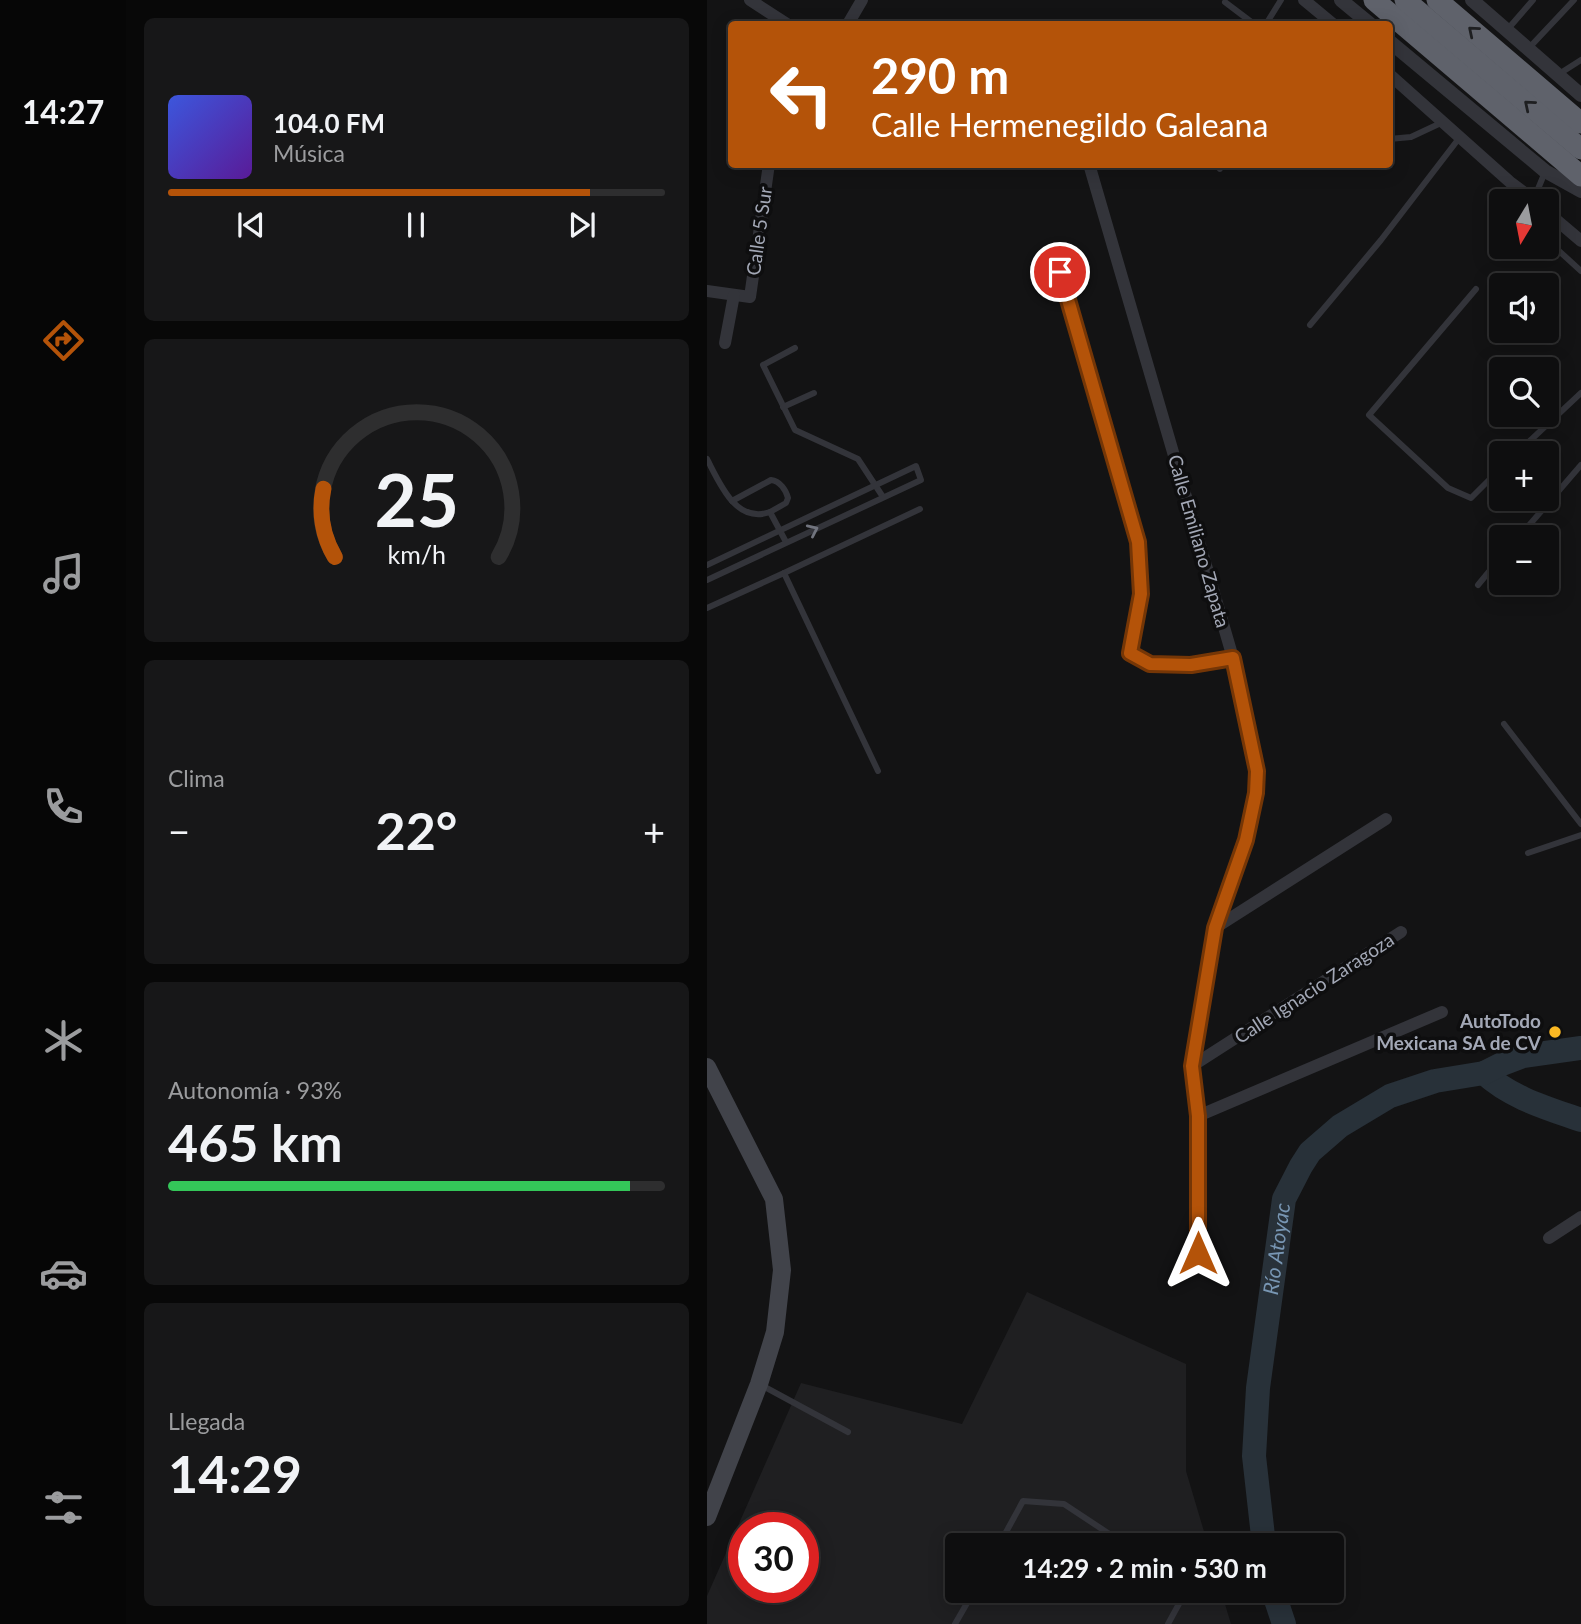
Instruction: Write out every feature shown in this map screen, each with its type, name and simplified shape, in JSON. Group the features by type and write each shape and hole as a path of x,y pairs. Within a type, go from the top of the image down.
{"highway":[{"path":"1357,0 1382,21"},
{"path":"1374,0 1581,176"},
{"path":"1405,0 1581,149"},
{"path":"1437,0 1581,123"},
{"path":"1393,30 1581,190"}],"main road":[{"path":"707,1067 774,1199 782,1270 775,1332 759,1384 707,1517"}],"street":[{"path":"750,0 782,21"},
{"path":"850,21 862,0"},
{"path":"1304,0 1329,21"},
{"path":"1341,0 1366,21"},
{"path":"1472,0 1581,95"},
{"path":"1393,44 1545,171 1581,190"},
{"path":"1393,77 1519,189"},
{"name":"Calle 5 Sur","path":"734,295 750,297 768,168"},
{"name":"Calle Emiliano Zapata","path":"1090,168 1233,658 1257,771 1256,793 1246,840 1215,928 1192,1066 1198,1116 1198,1253"},
{"path":"1559,222 1581,241"},
{"path":"1060,272 1138,542 1141,594 1130,653 1150,664 1191,665 1233,658"},
{"path":"707,291 734,295 725,343"},
{"path":"1215,928 1386,819"},
{"name":"Calle Ignacio Zaragoza","path":"1192,1066 1401,932"},
{"path":"1198,1116 1442,1012"},
{"path":"1549,1238 1581,1217"}],"lane":[{"path":"1268,21 1281,0"},
{"path":"1507,30 1533,0"},
{"path":"1528,49 1574,0"},
{"path":"1224,1 1250,21"},
{"path":"1557,75 1581,60"},
{"path":"1393,139 1423,134 1444,122"},
{"path":"1310,324 1381,240 1460,137"},
{"path":"1538,189 1545,171"},
{"path":"1559,251 1581,271"},
{"path":"1476,289 1369,415 1448,488 1471,498 1489,480"},
{"path":"795,348 763,365 795,430 858,459 883,497"},
{"path":"783,407 814,393"},
{"path":"1530,441 1581,393"},
{"path":"707,459 723,491 732,501 750,515 757,517 770,512 786,503 788,498 780,483 771,480 732,501"},
{"path":"1529,525 1581,465"},
{"path":"707,565 916,466 921,480 707,580"},
{"path":"707,608 920,509"},
{"path":"770,512 786,542"},
{"path":"1478,585 1489,572"},
{"path":"784,573 878,771"},
{"path":"1504,724 1581,824"},
{"path":"1528,853 1581,835"},
{"path":"759,1384 848,1432"},
{"path":"1006,1533 1023,1502 1064,1504 1108,1533"},
{"path":"955,1624 967,1603"},
{"path":"1168,1624 1179,1603"}],"shaded area":[{"path":"1027,1292 1186,1364 1186,1471 1204,1533 945,1533 945,1603 1225,1603 1231,1624 707,1624 707,1596 728,1548 728,1603 819,1603 819,1512 744,1512 801,1383 962,1424"}],"waterway":[{"name":"Río Atoyac","path":"1263,1533 1254,1456 1258,1388 1284,1199 1310,1152 1340,1126 1390,1096 1435,1081 1484,1073 1523,1056 1581,1048"},
{"name":"Río Atoyac","path":"1484,1073 1518,1096 1581,1120"},
{"name":"Río Atoyac","path":"1277,1603 1284,1624"}],"place":[{"name":"AutoTodo Mexicana SA de CV","path":"1555,1032"}],"route":[{"path":"1060,272 1138,542 1141,594 1130,653 1150,664 1191,665 1233,658 1257,771 1256,793 1246,840 1215,928 1192,1066 1198,1116 1198,1253"}]}
